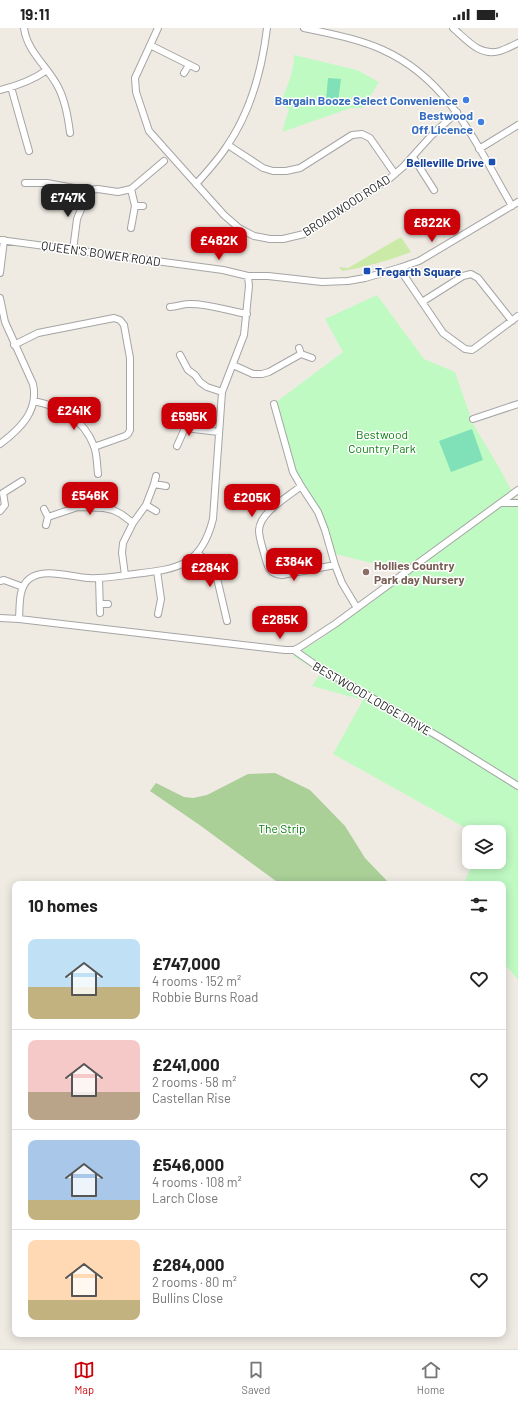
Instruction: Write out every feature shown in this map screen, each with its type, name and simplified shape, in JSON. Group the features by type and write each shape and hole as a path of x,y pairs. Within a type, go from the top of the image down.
{"street":[{"path":"24,28 27,40 33,52 47,70 61,94 70,133"},
{"name":"BROADWOOD ROAD","path":"158,28 136,73 136,92 147,127 152,135 224,215 239,228 261,238 283,239 304,234 395,174 456,112"},
{"path":"196,184 228,145 245,113 256,86 263,60 267,28"},
{"path":"306,28 359,41 383,50 396,56 434,84 456,112 512,206"},
{"path":"453,28 475,47 486,52 501,51 518,43"},
{"path":"150,45 196,68"},
{"path":"184,73 189,65"},
{"path":"0,90 30,80 47,70"},
{"path":"11,87 29,151"},
{"path":"61,126 69,125"},
{"path":"479,149 518,125"},
{"path":"228,145 263,168 273,171 286,171 300,168 352,136 362,134 370,138 395,174"},
{"path":"413,157 434,190"},
{"path":"25,183 47,183 85,190 98,189 118,192 131,189 164,161"},
{"path":"430,184 436,180"},
{"path":"131,189 135,206 131,228"},
{"path":"73,250 77,220 82,206 85,190"},
{"name":"QUEEN'S BOWER ROAD","path":"2,240 223,270 248,276 268,276 334,282 365,278 399,268 426,257 518,202"},
{"path":"135,206 143,206"},
{"path":"0,273 2,240"},
{"path":"399,268 443,333 468,350 475,348 518,316"},
{"path":"422,302 463,276 471,274 478,278 512,321"},
{"path":"19,619 23,587 29,579 41,573 99,578 173,569 187,563 205,544 213,519 222,392 244,335 249,286 248,276"},
{"path":"0,298 5,322 14,345 33,384 35,393 30,412 24,422 0,444"},
{"path":"170,307 179,310 187,304 212,306 247,314"},
{"path":"14,345 38,333 114,318 120,320 124,325 130,358 130,430 128,434 124,436 94,447"},
{"path":"233,365 253,374 262,374 269,372 300,351 312,358"},
{"path":"180,355 188,370 195,375 200,382 207,387 222,392"},
{"path":"182,375 188,370"},
{"path":"34,401 54,406 68,414 83,427 94,447 98,474"},
{"path":"274,404 296,479 318,512 342,583 357,608"},
{"path":"473,419 518,404"},
{"path":"176,414 186,428 219,432"},
{"path":"176,446 186,428"},
{"path":"124,575 122,553 123,544 133,523 146,505 156,476"},
{"path":"0,511 4,505 2,492 22,481"},
{"path":"154,484 166,486"},
{"path":"300,486 266,514 261,522 259,536 267,564 271,571 275,574 282,575 335,565"},
{"path":"0,618 294,650 357,608 518,490"},
{"path":"104,508 105,501"},
{"path":"500,503 518,503"},
{"path":"146,505 156,511"},
{"path":"48,517 78,507 104,508 121,514 133,523"},
{"path":"44,509 48,517 46,525"},
{"path":"198,553 212,567 216,574 227,604 227,621"},
{"path":"157,571 161,599 158,614"},
{"path":"99,578 100,613"},
{"path":"0,581 4,580 23,587"},
{"path":"100,604 108,604"},
{"name":"BESTWOOD LODGE DRIVE","path":"294,650 314,664 441,738 518,786"}],"green space":[{"path":"294,55 357,70 379,82 363,108 351,108 282,132 289,109 280,105 291,74"},
{"path":"328,78 341,79 338,102 326,100"},
{"path":"401,237 411,252 360,268 342,271 339,267 348,268"},
{"name":"Bestwood Country Park","path":"377,295 424,359 455,372 473,424 518,503 518,980 506,966 506,881 465,881 470,869 506,869 506,825 462,826 333,754 363,700 312,686 321,673 293,656 322,638 404,578 397,569 335,554 325,521 318,507 298,478 286,434 275,403 343,352 325,319"},
{"path":"472,429 483,460 451,472 439,441"},
{"name":"The Strip","path":"275,773 310,790 345,826 365,858 387,881 276,881 150,791 156,783 184,797 193,798 207,795 248,774"}],"place":[{"name":"Bargain Booze Select Convenience","path":"466,100"},
{"name":"Bestwood Off Licence","path":"481,122"},
{"name":"Belleville Drive","path":"492,162"},
{"name":"Tregarth Square","path":"367,271"},
{"name":"Hollies Country Park day Nursery","path":"366,572"}]}
